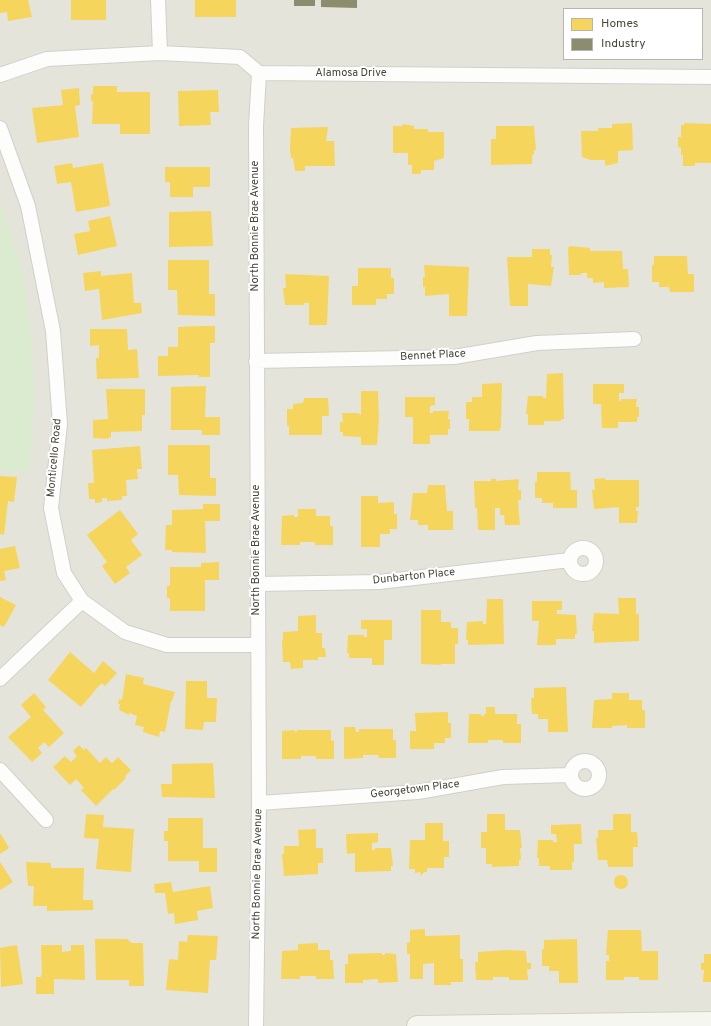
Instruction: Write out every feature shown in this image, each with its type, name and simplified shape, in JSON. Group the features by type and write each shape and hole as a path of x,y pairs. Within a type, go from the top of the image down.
{"street":[{"path":"158,0 160,53"},
{"path":"0,75 47,59 160,53 240,57 259,73"},
{"name":"Alamosa Drive","path":"259,73 711,77"},
{"name":"North Bonnie Brae Avenue","path":"256,1026 259,803 257,645 256,126 259,73"},
{"name":"Monticello Road","path":"0,128 28,206 53,331 60,424 51,508 64,573 82,601 125,632 167,645 257,645"},
{"name":"Bennet Place","path":"256,361 454,357 537,343 634,338"},
{"name":"Dunbarton Place","path":"257,584 379,582 524,564 570,560"},
{"path":"0,679 82,601"},
{"path":"0,770 46,820"},
{"name":"Georgetown Place","path":"259,803 418,792 503,778 570,775"},
{"path":"417,1026 711,1022"}],"shaded area":[{"path":"0,0 711,0 711,1026 0,1026"}],"green space":[{"path":"0,202 12,235 21,268 31,335 34,404 29,472 0,471"}],"building: Homes":[{"path":"0,0 28,0 32,17 8,21 7,12 0,13"},
{"path":"71,0 106,0 106,20 71,20"},
{"path":"195,0 236,0 236,17 195,17"},
{"path":"93,86 117,86 117,92 150,92 150,134 120,134 120,124 92,124 93,101 91,101 91,94 93,94"},
{"path":"79,88 80,105 75,106 79,137 37,143 32,108 63,105 61,90"},
{"path":"218,90 219,112 210,112 211,125 179,126 178,91"},
{"path":"632,123 633,150 618,151 618,163 605,166 605,160 591,160 582,157 581,131 598,131 598,128 612,128 612,124"},
{"path":"684,123 711,124 711,163 695,163 695,166 683,166 683,155 681,155 681,148 678,147 678,137 681,137 681,125 684,125"},
{"path":"403,124 414,126 414,129 428,129 428,132 444,132 444,158 434,161 434,170 421,170 421,174 412,174 412,165 408,165 408,153 393,153 393,126 403,126"},
{"path":"496,126 534,126 536,150 534,150 534,155 532,155 532,164 491,165 491,139 496,139"},
{"path":"328,127 326,141 334,141 335,166 305,166 305,171 295,171 290,148 291,128"},
{"path":"72,163 73,168 103,163 110,206 76,212 71,182 57,184 54,166"},
{"path":"165,167 210,167 210,187 193,187 193,197 170,197 170,182 165,182"},
{"path":"211,211 213,246 169,247 169,212"},
{"path":"110,216 117,246 78,255 74,234 90,231 88,221"},
{"path":"570,246 590,248 590,251 622,251 623,269 628,269 629,287 604,288 604,282 593,283 593,278 587,278 587,273 581,273 581,275 569,275 568,248"},
{"path":"532,249 550,249 550,255 552,255 551,267 554,267 551,286 528,284 528,306 510,306 507,257 532,257"},
{"path":"654,256 687,256 688,274 694,274 694,292 670,292 669,287 659,287 659,282 652,282 652,265 654,265"},
{"path":"168,260 209,260 209,294 215,294 215,316 178,315 177,290 168,290"},
{"path":"424,265 469,267 467,316 449,316 449,294 425,296 425,287 423,287 423,277 425,277"},
{"path":"358,268 391,268 391,278 394,278 394,294 387,294 387,299 376,299 376,305 352,305 352,286 358,286"},
{"path":"101,271 101,276 132,273 134,303 141,303 142,313 102,320 99,289 85,291 83,273"},
{"path":"285,274 329,276 327,325 309,325 309,303 304,303 304,305 285,305 283,288 286,288"},
{"path":"215,326 215,343 210,343 210,377 199,377 199,375 158,376 158,356 168,356 168,347 178,347 178,327"},
{"path":"90,329 127,329 128,350 137,349 139,378 97,379 96,358 99,358 99,345 90,346"},
{"path":"563,373 564,419 561,419 561,421 544,421 544,425 528,425 528,414 526,414 528,396 543,396 543,398 546,398 547,374"},
{"path":"502,383 500,431 469,431 469,419 466,419 466,402 472,402 472,397 482,397 482,384"},
{"path":"593,384 624,384 624,393 619,393 619,401 621,401 621,399 637,399 636,407 639,407 639,417 637,417 637,422 618,422 618,428 602,428 601,404 593,404"},
{"path":"206,386 205,417 220,417 220,435 202,435 202,430 171,430 171,387"},
{"path":"106,389 145,389 145,415 142,415 142,431 111,432 111,437 109,437 109,439 93,438 93,420 108,419"},
{"path":"361,391 378,391 379,418 377,445 361,445 361,437 343,436 343,432 340,432 340,422 343,422 342,413 358,413 361,415"},
{"path":"405,397 435,397 435,405 430,406 430,413 433,413 433,411 449,411 448,419 450,419 450,429 448,429 448,435 430,435 430,444 413,444 413,417 405,417"},
{"path":"304,398 328,398 329,416 322,416 322,435 289,435 289,426 287,426 287,409 293,409 293,404 303,403"},
{"path":"168,445 210,445 210,478 216,478 216,496 179,495 178,475 168,475"},
{"path":"140,446 142,469 137,469 138,479 126,480 127,496 122,496 122,500 107,501 107,498 102,498 102,502 95,503 95,499 89,499 88,483 94,483 92,450"},
{"path":"537,472 570,472 571,490 577,490 577,508 553,508 553,503 542,503 542,498 535,498 535,482 537,482"},
{"path":"0,476 17,477 14,502 8,501 4,535 0,534"},
{"path":"605,478 605,480 639,480 639,507 636,507 636,511 638,511 637,523 619,523 619,507 594,509 592,490 595,490 594,479"},
{"path":"491,479 496,479 496,481 519,479 518,490 521,490 521,500 518,500 520,525 505,525 504,515 500,515 500,508 495,508 495,530 478,530 477,508 475,508 474,481 491,481"},
{"path":"428,485 445,485 447,511 453,511 453,530 428,530 428,525 418,525 418,520 410,520 413,493 427,493"},
{"path":"361,496 378,496 378,503 394,502 394,514 397,514 397,529 390,529 390,534 380,534 380,547 361,547"},
{"path":"203,504 220,504 220,521 205,521 206,553 172,552 172,550 165,550 166,525 172,525 172,510 203,509"},
{"path":"298,509 316,509 316,516 330,516 330,526 333,526 333,545 315,545 315,542 300,542 300,545 281,545 282,516 294,515 294,517 297,517"},
{"path":"120,510 138,534 131,540 142,555 126,567 130,573 115,584 102,566 107,562 87,535"},
{"path":"15,546 20,568 4,571 6,580 0,581 0,549"},
{"path":"219,562 219,580 205,580 205,611 170,611 170,598 167,598 167,586 170,586 170,567 201,567 201,563"},
{"path":"0,597 16,605 4,627 0,625"},
{"path":"618,598 636,598 636,614 639,614 639,641 594,643 594,631 592,631 594,613 619,614"},
{"path":"487,599 503,599 504,644 468,645 468,640 466,640 467,622 483,621 483,624 486,624"},
{"path":"532,601 562,601 562,610 557,610 557,614 576,615 577,634 575,634 575,639 556,639 556,645 537,645 539,621 532,621"},
{"path":"421,610 441,610 441,622 451,622 451,628 458,628 458,644 455,644 455,664 421,664"},
{"path":"316,615 316,633 322,633 322,648 325,648 326,657 318,657 318,660 303,660 303,668 291,669 290,662 283,662 283,632 298,631 298,616"},
{"path":"361,620 392,620 392,640 384,640 384,665 372,665 372,658 349,658 349,653 347,653 348,635 364,635 364,637 367,637 367,629 361,629"},
{"path":"70,652 94,673 103,661 117,673 105,686 102,683 81,707 48,680"},
{"path":"126,674 144,678 143,684 175,692 171,701 165,732 160,731 159,737 143,732 144,727 135,725 137,716 129,713 129,715 119,710 120,704 118,704 119,699 122,700"},
{"path":"186,681 207,681 207,698 217,698 216,722 204,722 203,730 185,729"},
{"path":"566,687 568,732 548,732 548,719 538,719 538,714 532,714 531,698 534,698 534,688"},
{"path":"34,693 46,707 43,710 64,733 49,747 44,742 38,748 42,753 32,762 8,737 31,717 21,705"},
{"path":"612,693 629,693 629,700 642,700 642,710 645,710 645,728 627,728 627,725 612,726 612,728 592,728 594,700 612,699"},
{"path":"486,707 495,707 495,714 517,714 517,724 521,724 521,743 503,743 503,740 488,740 488,743 468,743 469,714 481,714 481,716 484,716 484,714 486,714"},
{"path":"448,712 448,723 451,723 451,738 445,738 445,743 434,743 434,749 410,749 410,731 416,731 415,713"},
{"path":"344,727 355,727 356,732 359,732 359,729 393,729 393,740 396,740 396,758 379,758 378,755 363,755 363,758 344,759"},
{"path":"295,730 295,732 297,732 297,730 331,730 331,741 334,740 334,759 316,759 316,756 301,756 301,759 282,759 282,731"},
{"path":"79,745 84,750 86,748 100,763 106,757 112,763 118,757 131,770 125,776 126,778 96,806 81,790 84,788 76,779 70,785 53,767 65,756 71,762 77,756 73,751"},
{"path":"213,763 215,798 162,797 161,784 172,784 172,764"},
{"path":"86,814 104,815 103,827 134,829 131,872 96,869 99,839 84,838"},
{"path":"487,814 505,814 505,830 520,830 522,848 520,848 521,860 519,860 519,866 492,867 492,864 486,864 486,848 481,848 481,832 487,832"},
{"path":"613,814 631,814 631,832 637,832 638,847 633,847 633,867 608,867 607,860 598,860 596,838 598,838 598,830 613,830"},
{"path":"168,818 203,818 203,848 217,848 217,872 199,872 199,861 168,861 168,841 164,841 164,831 168,831"},
{"path":"425,823 443,823 443,841 449,841 449,857 444,857 444,868 427,868 427,872 424,872 421,876 420,872 415,873 415,869 409,869 410,840 425,840"},
{"path":"581,824 582,844 574,844 574,862 572,862 572,870 550,870 550,866 539,866 539,858 537,858 538,840 553,840 553,842 557,842 556,834 551,834 551,825"},
{"path":"316,829 316,848 323,848 323,863 318,863 318,874 284,876 282,854 284,854 284,846 299,846 298,830"},
{"path":"0,833 9,848 0,854"},
{"path":"378,833 378,842 372,843 372,850 375,850 375,848 391,848 393,866 391,866 391,871 355,872 355,853 347,854 346,834"},
{"path":"0,862 13,882 0,890"},
{"path":"26,862 51,863 51,868 84,868 83,900 93,900 93,910 47,911 47,906 33,906 34,886 28,886"},
{"path":"618,875 624,875 628,879 628,885 624,889 618,889 614,885 614,879"},
{"path":"171,882 173,892 210,886 213,908 197,911 198,920 175,924 174,913 168,914 165,893 155,893 154,884"},
{"path":"425,929 425,936 460,935 460,959 463,959 463,982 451,982 451,985 434,985 434,963 423,964 423,979 410,979 410,954 407,954 407,943 410,942 410,930"},
{"path":"608,930 641,930 642,951 658,951 658,980 639,980 639,977 624,977 624,980 606,980 606,961 609,961 609,955 606,955"},
{"path":"188,935 218,936 216,960 210,960 208,993 166,990 169,959 178,960 179,941 187,942"},
{"path":"95,939 127,939 132,943 143,943 144,986 129,986 129,980 96,980"},
{"path":"577,939 578,983 559,983 559,971 549,971 549,966 542,966 542,949 544,949 544,940"},
{"path":"318,943 318,950 330,950 330,960 333,960 334,979 316,979 316,976 300,976 300,979 281,979 282,951 298,950 298,944"},
{"path":"17,945 23,984 1,987 0,948"},
{"path":"41,945 62,945 62,952 71,951 71,945 84,945 85,980 54,979 54,994 36,994 36,977 41,977 42,973"},
{"path":"508,950 526,951 527,963 531,963 531,969 527,969 528,980 509,980 509,977 493,977 493,980 476,980 475,962 478,962 478,952"},
{"path":"382,953 382,955 385,955 385,953 396,954 398,982 378,983 378,979 363,980 363,983 345,983 345,964 348,964 348,954"},
{"path":"704,954 711,954 711,982 703,982 704,970 701,970 701,963 704,963"}],"building: Industry":[{"path":"294,0 315,0 315,6 294,6"},
{"path":"321,0 357,0 357,8 321,7"}]}
